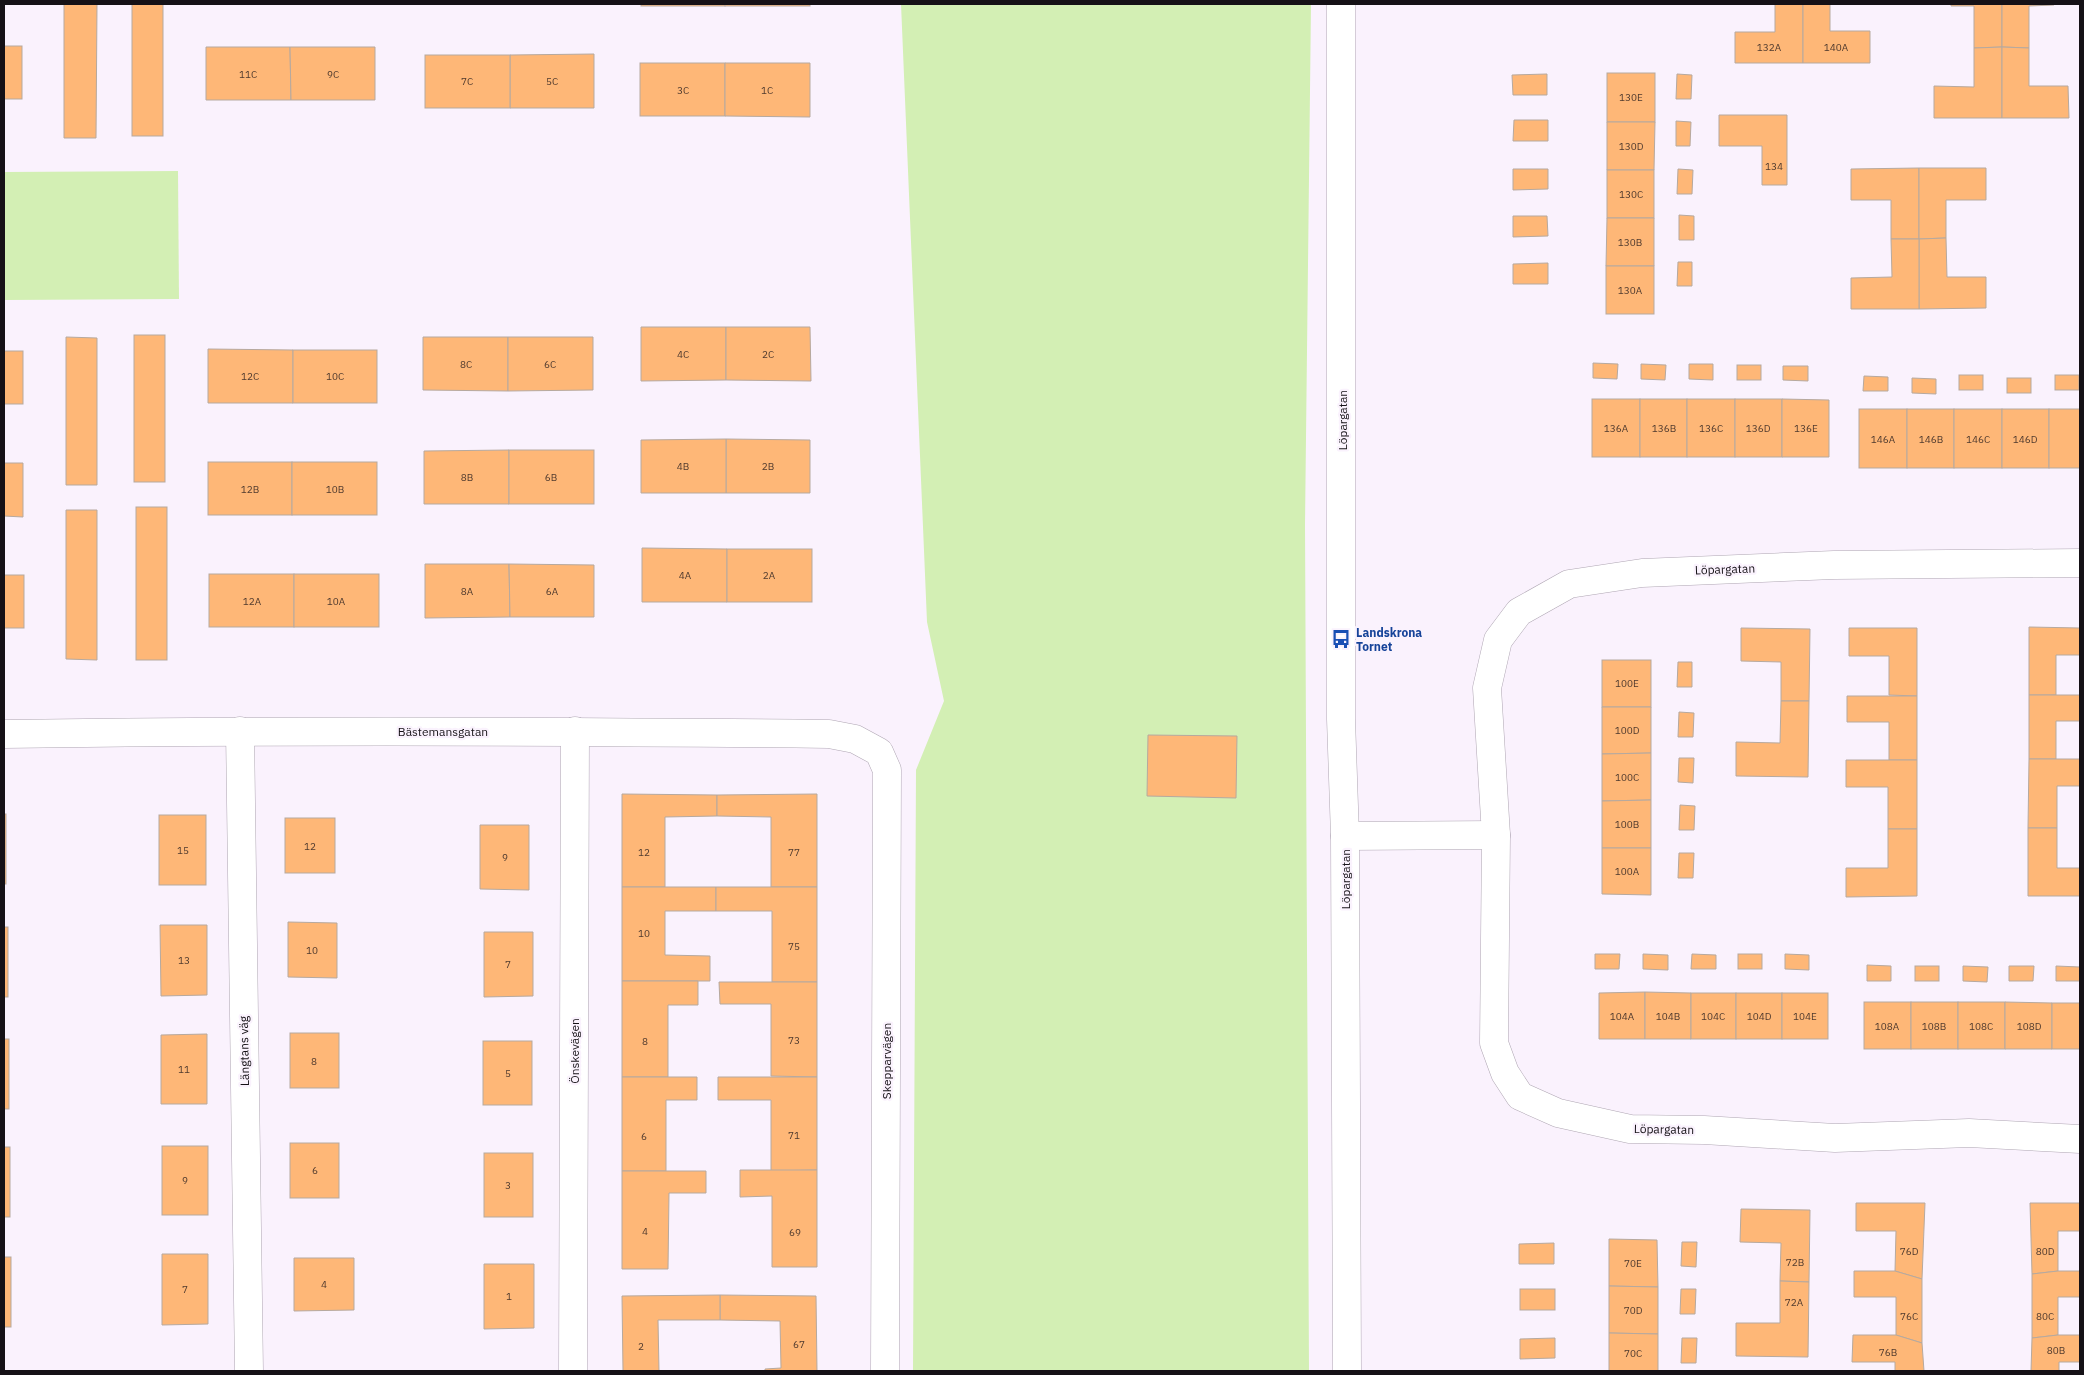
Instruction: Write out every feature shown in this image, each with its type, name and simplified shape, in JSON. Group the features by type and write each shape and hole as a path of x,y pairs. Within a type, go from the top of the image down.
{"street":[{"name":"Löpargatan","path":"1341,4 1341,719 1345,836 1347,1371"},
{"name":"Löpargatan","path":"2080,563 1834,565 1700,570 1642,573 1569,584 1519,612 1498,640 1487,688 1496,835 1494,1043 1505,1073 1520,1096 1558,1113 1630,1129 1704,1130 1834,1138 1969,1133 2080,1138"},
{"name":"Bästemansgatan","path":"4,734 240,731 575,731 829,734 855,739 879,752"},
{"name":"Längtans väg","path":"240,731 249,1371"},
{"name":"Önskevägen","path":"573,1371 575,731"},
{"name":"Skepparvägen","path":"879,752 887,770 885,1371"},
{"name":"Löpargatan","path":"1345,836 1496,835"}],"green space":[{"path":"901,4 1311,4 1305,525 1309,1371 913,1371 916,770 944,701 927,622"},
{"path":"178,171 179,299 4,300 4,172"}],"building":[{"path":"64,4 97,4 96,138 64,138"},
{"path":"132,4 163,4 163,136 132,136"},
{"path":"641,4 725,4 725,6 641,6"},
{"path":"725,4 810,4 810,6 725,6"},
{"path":"1775,4 1803,4 1803,63 1735,63 1735,32 1775,32"},
{"path":"1803,4 1830,4 1830,31 1870,31 1870,63 1803,63"},
{"path":"1951,4 2002,4 2002,47 1974,48 1974,6 1951,6"},
{"path":"2002,4 2054,5 2029,6 2029,48 2002,47"},
{"path":"4,46 22,46 22,99 4,99"},
{"path":"206,47 290,47 291,100 206,100"},
{"path":"290,47 375,47 375,100 291,100"},
{"path":"2002,47 2002,118 1934,118 1934,86 1974,87 1974,48"},
{"path":"2002,47 2029,48 2029,86 2068,86 2069,118 2002,118"},
{"path":"594,54 594,108 510,108 510,55"},
{"path":"425,55 510,55 510,108 425,108"},
{"path":"640,63 725,63 725,116 640,116"},
{"path":"725,63 810,63 810,117 725,116"},
{"path":"1607,73 1655,73 1655,122 1607,122"},
{"path":"1547,74 1547,95 1513,95 1512,75"},
{"path":"1677,74 1692,75 1691,99 1676,99"},
{"path":"1719,115 1787,115 1787,185 1762,185 1762,146 1719,146"},
{"path":"1514,120 1548,120 1548,141 1513,141"},
{"path":"1676,121 1691,122 1690,146 1676,146"},
{"path":"1607,122 1655,122 1654,170 1607,170"},
{"path":"1919,168 1919,239 1891,239 1891,200 1851,200 1851,169"},
{"path":"1919,168 1986,168 1986,200 1946,200 1946,238 1919,239"},
{"path":"1513,169 1548,169 1548,189 1513,190"},
{"path":"1678,169 1693,170 1692,194 1677,194"},
{"path":"1607,170 1654,170 1654,218 1607,218"},
{"path":"1679,215 1694,216 1694,240 1679,240"},
{"path":"1513,216 1547,216 1548,236 1513,237"},
{"path":"1607,218 1654,218 1654,266 1606,266"},
{"path":"1946,238 1947,277 1986,277 1986,308 1919,309 1919,239"},
{"path":"1891,239 1919,239 1919,309 1851,309 1851,278 1892,277"},
{"path":"1678,262 1692,262 1692,286 1677,286"},
{"path":"1548,263 1548,284 1513,284 1513,264"},
{"path":"1606,266 1654,266 1654,314 1606,314"},
{"path":"641,327 726,327 726,380 641,381"},
{"path":"726,327 810,327 811,381 726,380"},
{"path":"134,335 165,335 165,482 134,482"},
{"path":"66,337 97,338 97,485 66,485"},
{"path":"423,337 508,337 508,391 423,390"},
{"path":"508,337 593,337 593,390 508,391"},
{"path":"208,349 293,350 293,403 208,403"},
{"path":"293,350 377,350 377,403 293,403"},
{"path":"4,351 23,351 23,404 4,404"},
{"path":"1593,363 1618,364 1617,379 1593,378"},
{"path":"1641,364 1666,365 1665,380 1641,379"},
{"path":"1689,364 1713,364 1713,380 1689,379"},
{"path":"1737,365 1761,365 1761,380 1737,380"},
{"path":"1783,366 1808,366 1808,381 1783,380"},
{"path":"1959,375 1983,375 1983,390 1959,390"},
{"path":"2055,375 2079,375 2079,390 2055,390"},
{"path":"1864,376 1888,377 1888,391 1863,391"},
{"path":"1912,378 1936,379 1936,394 1912,393"},
{"path":"2007,378 2031,378 2031,393 2007,393"},
{"path":"1592,399 1640,399 1640,457 1592,457"},
{"path":"1640,399 1687,399 1687,457 1640,457"},
{"path":"1687,399 1735,399 1735,457 1687,457"},
{"path":"1735,399 1782,399 1782,457 1735,457"},
{"path":"1782,399 1829,400 1829,457 1782,457"},
{"path":"1859,409 1907,409 1907,468 1859,468"},
{"path":"1907,409 1954,409 1954,468 1907,468"},
{"path":"1954,409 2002,409 2002,468 1954,468"},
{"path":"2002,409 2049,409 2049,468 2002,468"},
{"path":"2049,409 2080,409 2080,468 2049,468"},
{"path":"726,439 810,440 810,493 726,493"},
{"path":"726,439 726,493 641,493 641,440"},
{"path":"509,450 509,504 424,504 424,451"},
{"path":"509,450 594,450 594,504 509,504"},
{"path":"208,462 292,462 292,515 208,515"},
{"path":"292,462 377,462 377,515 292,515"},
{"path":"4,463 23,463 23,517 4,516"},
{"path":"136,507 167,507 167,660 136,660"},
{"path":"66,510 97,510 97,660 66,659"},
{"path":"642,548 727,549 727,602 642,602"},
{"path":"727,549 812,549 812,602 727,602"},
{"path":"425,564 509,564 510,617 425,618"},
{"path":"509,564 594,565 594,617 510,617"},
{"path":"209,574 294,574 294,627 209,627"},
{"path":"294,574 379,574 379,627 294,627"},
{"path":"4,575 24,575 24,628 4,628"},
{"path":"2029,627 2080,628 2080,655 2056,655 2056,695 2029,695"},
{"path":"1741,628 1810,629 1809,701 1781,701 1781,662 1741,661"},
{"path":"1849,628 1917,628 1917,696 1889,695 1889,656 1849,656"},
{"path":"1602,660 1651,660 1651,707 1602,707"},
{"path":"1678,662 1692,662 1692,687 1677,687"},
{"path":"2029,695 2080,695 2080,721 2056,721 2056,759 2029,759"},
{"path":"1847,696 1917,696 1917,760 1889,760 1889,722 1847,722"},
{"path":"1781,701 1809,701 1808,777 1736,776 1736,742 1780,743"},
{"path":"1602,707 1651,707 1651,753 1602,754"},
{"path":"1679,712 1694,713 1693,737 1678,737"},
{"path":"1148,735 1237,736 1236,798 1147,796"},
{"path":"1651,753 1651,800 1602,801 1602,754"},
{"path":"1679,758 1694,758 1693,783 1678,782"},
{"path":"2029,759 2080,759 2080,786 2057,786 2057,828 2028,828"},
{"path":"1846,760 1917,760 1917,829 1888,829 1888,787 1846,787"},
{"path":"622,794 717,795 717,816 665,817 665,887 622,887"},
{"path":"817,794 817,887 771,887 771,817 717,816 717,795"},
{"path":"1651,800 1651,848 1602,848 1602,801"},
{"path":"1680,805 1695,806 1694,830 1679,830"},
{"path":"4,814 6,814 6,884 4,884"},
{"path":"159,815 206,815 206,885 159,885"},
{"path":"285,818 335,818 335,873 285,873"},
{"path":"480,825 529,825 529,890 480,889"},
{"path":"2028,828 2057,828 2057,868 2080,868 2080,896 2028,896"},
{"path":"1888,829 1917,829 1917,896 1846,897 1846,868 1888,868"},
{"path":"1602,848 1651,848 1651,895 1602,894"},
{"path":"1679,853 1694,853 1693,878 1678,878"},
{"path":"622,887 716,887 716,911 665,911 665,955 710,956 710,981 622,981"},
{"path":"716,887 817,887 817,982 772,982 772,911 716,911"},
{"path":"288,922 337,923 337,978 288,977"},
{"path":"160,925 207,925 207,995 161,996"},
{"path":"4,927 8,927 8,997 4,997"},
{"path":"484,932 533,932 533,996 484,997"},
{"path":"1595,954 1620,954 1619,969 1595,969"},
{"path":"1643,954 1668,955 1668,970 1643,969"},
{"path":"1692,954 1716,955 1716,969 1691,969"},
{"path":"1738,954 1762,954 1762,969 1738,969"},
{"path":"1785,954 1809,955 1809,970 1785,969"},
{"path":"1867,965 1891,966 1891,981 1867,981"},
{"path":"1915,966 1939,966 1939,981 1915,981"},
{"path":"1963,966 1988,967 1987,982 1963,981"},
{"path":"2009,966 2034,966 2033,981 2009,981"},
{"path":"2056,966 2080,967 2080,981 2056,981"},
{"path":"622,981 698,981 698,1005 668,1005 668,1077 622,1077"},
{"path":"719,982 817,982 817,1077 771,1076 771,1004 720,1004"},
{"path":"1645,992 1645,1039 1599,1039 1599,993"},
{"path":"1645,992 1691,993 1691,1039 1645,1039"},
{"path":"1691,993 1736,993 1736,1039 1691,1039"},
{"path":"1736,993 1782,993 1782,1039 1736,1039"},
{"path":"1782,993 1828,993 1828,1039 1782,1039"},
{"path":"1864,1002 1911,1002 1911,1049 1864,1049"},
{"path":"1911,1002 1958,1002 1958,1049 1911,1049"},
{"path":"1958,1002 2005,1002 2005,1049 1958,1049"},
{"path":"2005,1002 2052,1003 2052,1049 2005,1049"},
{"path":"2052,1003 2080,1003 2080,1049 2052,1049"},
{"path":"290,1033 339,1033 339,1088 290,1088"},
{"path":"207,1034 207,1104 161,1104 161,1035"},
{"path":"4,1039 9,1039 9,1109 4,1109"},
{"path":"483,1041 532,1041 532,1105 483,1105"},
{"path":"622,1077 697,1077 697,1100 666,1100 666,1171 622,1171"},
{"path":"718,1077 817,1077 817,1170 771,1171 771,1100 718,1100"},
{"path":"290,1143 339,1143 339,1198 290,1198"},
{"path":"162,1146 208,1146 208,1215 162,1215"},
{"path":"4,1147 10,1147 10,1217 4,1217"},
{"path":"484,1153 533,1153 533,1217 484,1217"},
{"path":"740,1170 817,1170 817,1267 772,1267 772,1196 740,1197"},
{"path":"622,1171 706,1171 706,1193 669,1193 668,1269 622,1269"},
{"path":"1856,1203 1925,1203 1922,1279 1895,1271 1896,1231 1856,1231"},
{"path":"2030,1203 2080,1203 2080,1231 2058,1231 2058,1271 2032,1274"},
{"path":"1741,1209 1810,1210 1809,1282 1780,1281 1781,1243 1740,1242"},
{"path":"1609,1239 1657,1240 1658,1287 1609,1286"},
{"path":"1682,1242 1697,1242 1696,1267 1681,1266"},
{"path":"1554,1243 1554,1264 1519,1264 1519,1244"},
{"path":"162,1254 208,1254 208,1324 162,1325"},
{"path":"4,1257 11,1257 11,1327 4,1327"},
{"path":"294,1258 354,1258 354,1310 294,1311"},
{"path":"484,1264 534,1264 534,1328 484,1329"},
{"path":"1854,1271 1895,1271 1922,1279 1922,1343 1896,1335 1896,1297 1854,1297"},
{"path":"2080,1271 2080,1297 2058,1297 2058,1335 2032,1338 2032,1274"},
{"path":"1780,1281 1809,1282 1808,1357 1736,1356 1736,1323 1780,1323"},
{"path":"1609,1286 1658,1287 1658,1334 1609,1333"},
{"path":"1520,1289 1555,1289 1555,1310 1520,1310"},
{"path":"1681,1289 1696,1289 1695,1314 1680,1314"},
{"path":"720,1295 816,1296 817,1371 765,1371 765,1369 781,1368 780,1321 720,1320"},
{"path":"720,1295 720,1320 658,1320 659,1371 623,1371 622,1296"},
{"path":"1609,1333 1658,1334 1658,1371 1609,1371"},
{"path":"1853,1335 1896,1335 1922,1343 1924,1371 1895,1371 1895,1362 1852,1362"},
{"path":"2080,1335 2080,1362 2059,1362 2059,1371 2031,1371 2032,1338"},
{"path":"1555,1338 1555,1358 1520,1359 1520,1339"},
{"path":"1682,1338 1697,1338 1696,1363 1681,1363"}],"place":[{"name":"Landskrona Tornet","path":"1341,639"}]}
